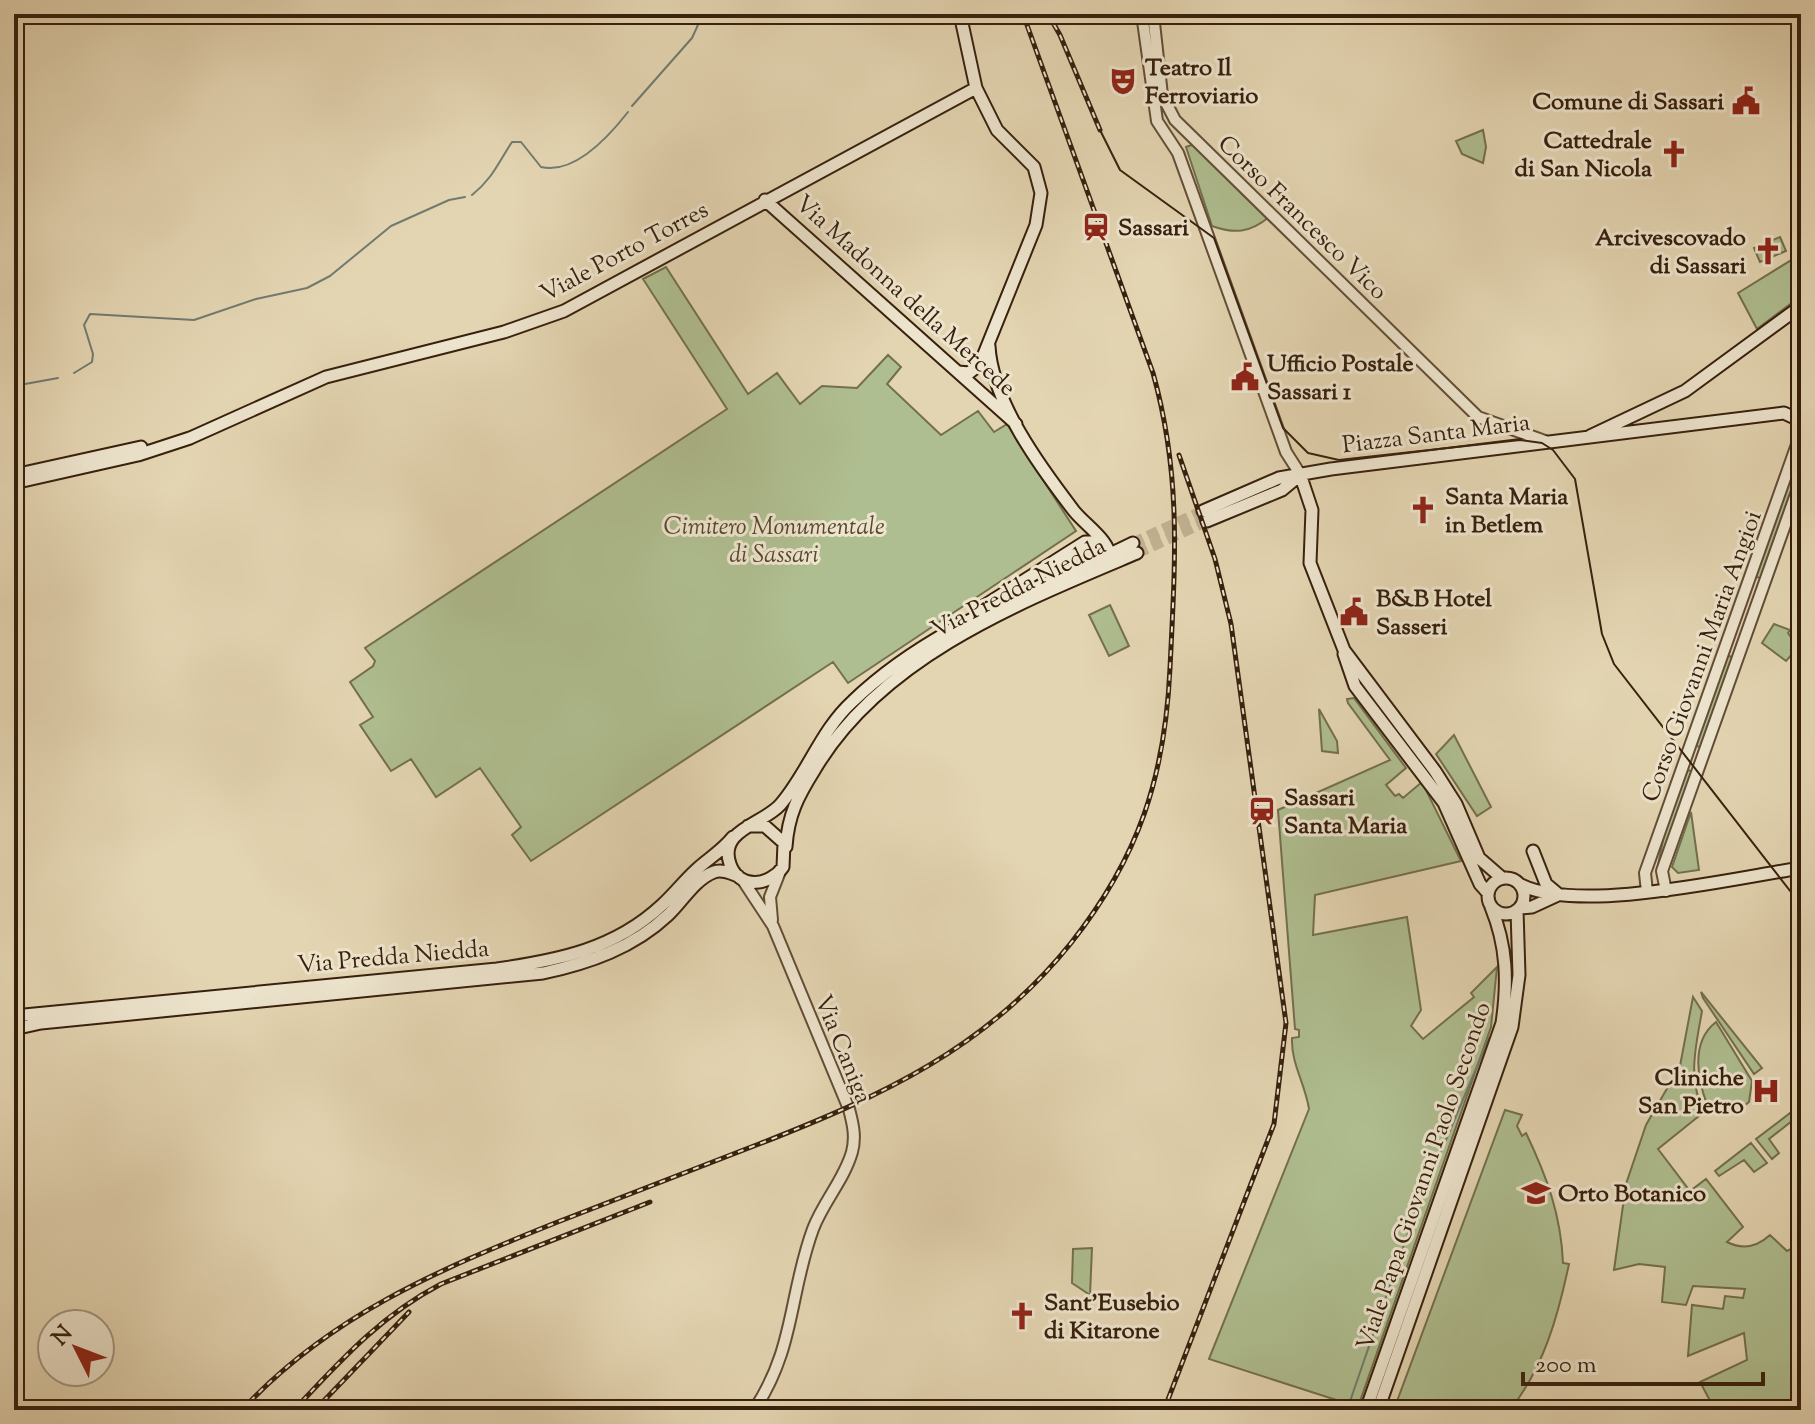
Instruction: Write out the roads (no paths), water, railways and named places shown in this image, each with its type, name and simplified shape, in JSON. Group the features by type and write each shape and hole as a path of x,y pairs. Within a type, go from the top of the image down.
{"main road":[{"path":"958,372 966,374 976,370 1036,225 1041,193 1029,159 997,130 976,88 960,14"},
{"name":"Viale Porto Torres","path":"14,483 138,455 230,420 326,377 504,332 564,311 976,88"},
{"name":"Via Madonna della Mercede","path":"765,200 1016,424"},
{"path":"1578,440 1655,408 1685,391 1801,306"},
{"path":"990,338 993,374 1016,424 1075,513 1107,548 1104,568"},
{"path":"1655,408 1651,418 1654,426 1661,430"},
{"name":"Piazza Santa Maria","path":"1300,474 1784,413 1801,421"},
{"name":"Viale Porto Torres","path":"14,475 147,446 230,420"},
{"path":"1205,516 1279,478 1300,474 1312,510 1310,563 1355,686 1437,793 1480,884 1488,893 1491,907 1507,914 1559,895"},
{"path":"1074,548 1083,531 1075,513"},
{"name":"Via Predda Niedda","path":"748,826 781,804 817,744 852,701 883,674 1085,542 1107,548 1133,547 1104,568 957,638 890,683 860,709 825,751 791,809 786,852"},
{"name":"Via Predda Niedda","path":"945,634 1107,548"},
{"path":"1344,650 1435,771 1456,804 1479,858 1521,885 1559,895 1666,891 1801,868"},
{"path":"748,826 773,830 786,852 779,874 761,883 740,878 728,853 733,837 748,826"},
{"name":"Via Predda Niedda","path":"14,1016 497,969 562,959 599,947 632,929 664,904 697,869 719,855 733,837"},
{"path":"1533,851 1546,884 1559,895"},
{"name":"Via Predda Niedda","path":"14,1029 41,1023 543,973 586,963 631,942 667,916 711,873 721,871 740,878"},
{"path":"1488,893 1492,883 1503,873"},
{"path":"1521,885 1523,908"},
{"name":"Viale Papa Giovanni Paolo Secondo","path":"1366,1410 1502,1023 1508,976 1500,929 1491,907"},
{"name":"Viale Papa Giovanni Paolo Secondo","path":"1378,1410 1512,1027 1518,984 1518,929 1523,908"}],"street":[{"name":"Corso Francesco Vico","path":"1149,15 1165,106 1194,138 1478,417 1545,441"},
{"name":"Corso Francesco Vico","path":"1149,15 1157,121 1175,150 1213,244 1286,452 1300,474"},
{"path":"1175,150 1182,139 1194,138"},
{"name":"Corso Giovanni Maria Angioi","path":"1647,892 1645,873 1801,433"},
{"name":"Corso Giovanni Maria Angioi","path":"1666,891 1662,871 1801,480"},
{"name":"Via Caniga","path":"773,926 770,897 779,874"},
{"name":"Via Caniga","path":"740,878 773,926 849,1109 855,1136 845,1170 812,1233 784,1354 772,1383 754,1410"}],"waterway":[{"path":"632,106 692,38 703,14"},
{"path":"472,195 490,176 512,142 521,142 541,167 566,165 590,151 628,112"},
{"path":"74,373 92,362 93,354 84,325 90,314 194,320 256,299 307,288 330,276 391,226 449,200 465,197"},
{"path":"14,386 58,378"},
{"path":"1347,1410 1415,1213 1489,1038"}],"tunnel":[{"path":"1133,543 1203,511"},
{"path":"1137,553 1207,521"}],"tram line":[{"path":"1100,130 1120,170 1214,238 1283,428 1308,453 1339,460 1520,440 1542,443 1553,450 1575,479 1602,634 1614,664 1801,905"}],"railway":[{"path":"242,1410 311,1348 348,1322 427,1278 555,1223 804,1126 930,1065 1004,1012 1039,980 1095,911 1114,879 1144,814 1162,745 1167,708 1174,592 1174,520 1169,448 1153,373 1023,14"},
{"path":"1048,14 1100,130"},
{"path":"1164,1410 1274,1124 1286,1023 1231,624 1215,559 1179,455"},
{"path":"294,1410 380,1325 441,1284 650,1202"},
{"path":"315,1410 409,1312"}],"place":[{"name":"Teatro Il Ferroviario","path":"1123,81"},
{"name":"Comune di Sassari","path":"1746,101"},
{"name":"Cattedrale di San Nicola","path":"1674,154"},
{"name":"Sassari","path":"1096,227"},
{"name":"Arcivescovado di Sassari","path":"1768,251"},
{"name":"Ufficio Postale Sassari 1","path":"1245,377"},
{"name":"Santa Maria in Betlem","path":"1423,510"},
{"name":"B&B Hotel Sasseri","path":"1354,612"},
{"name":"Sassari Santa Maria","path":"1262,811"},
{"name":"Cliniche San Pietro","path":"1766,1091"},
{"name":"Orto Botanico","path":"1536,1193"},
{"name":"Sant'Eusebio di Kitarone","path":"1022,1316"}],"park label":[{"name":"Cimitero Monumentale di Sassari","path":"774,540"}]}
